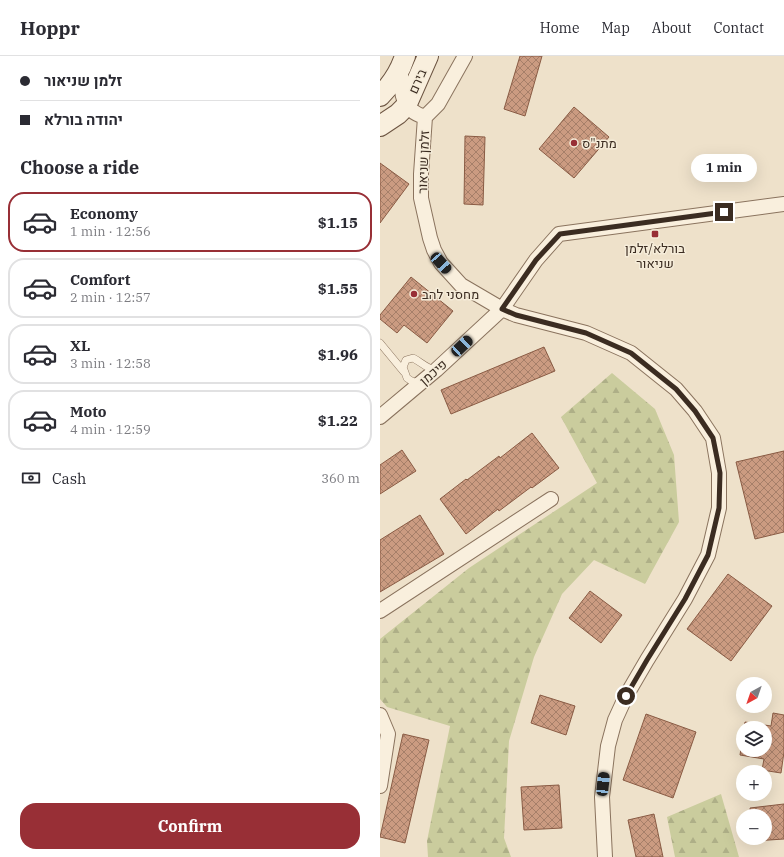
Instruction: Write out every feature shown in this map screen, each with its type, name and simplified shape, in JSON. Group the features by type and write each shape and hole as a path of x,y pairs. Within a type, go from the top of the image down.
{"street":[{"name":"בירם","path":"406,106 428,56"},
{"path":"403,62 402,91 406,106 411,112 425,118 438,104 465,56"},
{"path":"380,96 388,88 403,62"},
{"path":"380,126 398,114 406,106"},
{"name":"זלמן שניאור","path":"425,118 421,198 430,238 441,263 461,284 502,309 516,315 586,333 631,353 676,389 695,411 713,438 720,473 719,508 708,555 685,599 626,696 615,720 608,746 602,797 605,857"},
{"name":"פיכמן","path":"380,417 436,370 502,309 536,260 560,234 784,204"},
{"path":"380,610 551,499"},
{"path":"380,715 388,734 380,786"}],"lane":[{"path":"380,344 404,372 407,378 413,382 423,381"},
{"path":"404,372 403,367 406,360 413,358 421,362 427,368 436,370"}],"green space":[{"path":"612,373 655,409 674,455 679,522 645,584 594,560 562,594 534,657 509,741 504,838 511,857 428,857 427,841 450,726 387,707 380,699 380,639 469,568 597,483 561,417"},
{"path":"721,794 739,857 675,857 667,817"}],"building":[{"path":"520,56 542,56 525,116 504,109"},
{"name":"מתנ\"ס","path":"574,107 609,137 574,178 539,149"},
{"path":"465,136 485,137 483,205 464,204"},
{"path":"380,163 409,184 380,223"},
{"name":"מחסני להב","path":"411,277 453,311 427,343 404,325 397,333 380,319 380,315"},
{"path":"544,347 555,371 451,414 441,390"},
{"path":"532,433 559,468 499,511 498,509 466,534 440,499 499,456 500,458"},
{"path":"402,450 416,471 380,494 380,465"},
{"path":"784,451 784,532 755,539 736,462"},
{"path":"420,515 444,554 380,592 380,540"},
{"path":"728,574 772,606 731,661 687,629"},
{"path":"590,591 622,615 601,643 569,618"},
{"path":"540,695 575,706 566,735 531,723"},
{"path":"773,713 784,715 784,752 781,773 772,772 772,765 763,765 764,759 752,757 772,757"},
{"path":"646,714 696,732 673,798 623,780"},
{"path":"403,734 429,740 405,843 380,837"},
{"path":"559,785 562,828 524,830 521,787"},
{"path":"784,804 784,839 772,840 772,809 750,808"},
{"path":"654,814 663,857 636,857 628,820"}],"place":[{"name":"מתנ\"ס","path":"574,143"},
{"name":"בורלא/זלמן שניאור","path":"655,234"},
{"name":"מחסני להב","path":"414,294"}],"route":[{"path":"626,696 685,599 708,555 719,508 720,473 713,438 695,411 676,389 631,353 586,333 516,315 502,309 536,260 560,234 724,212"}]}
